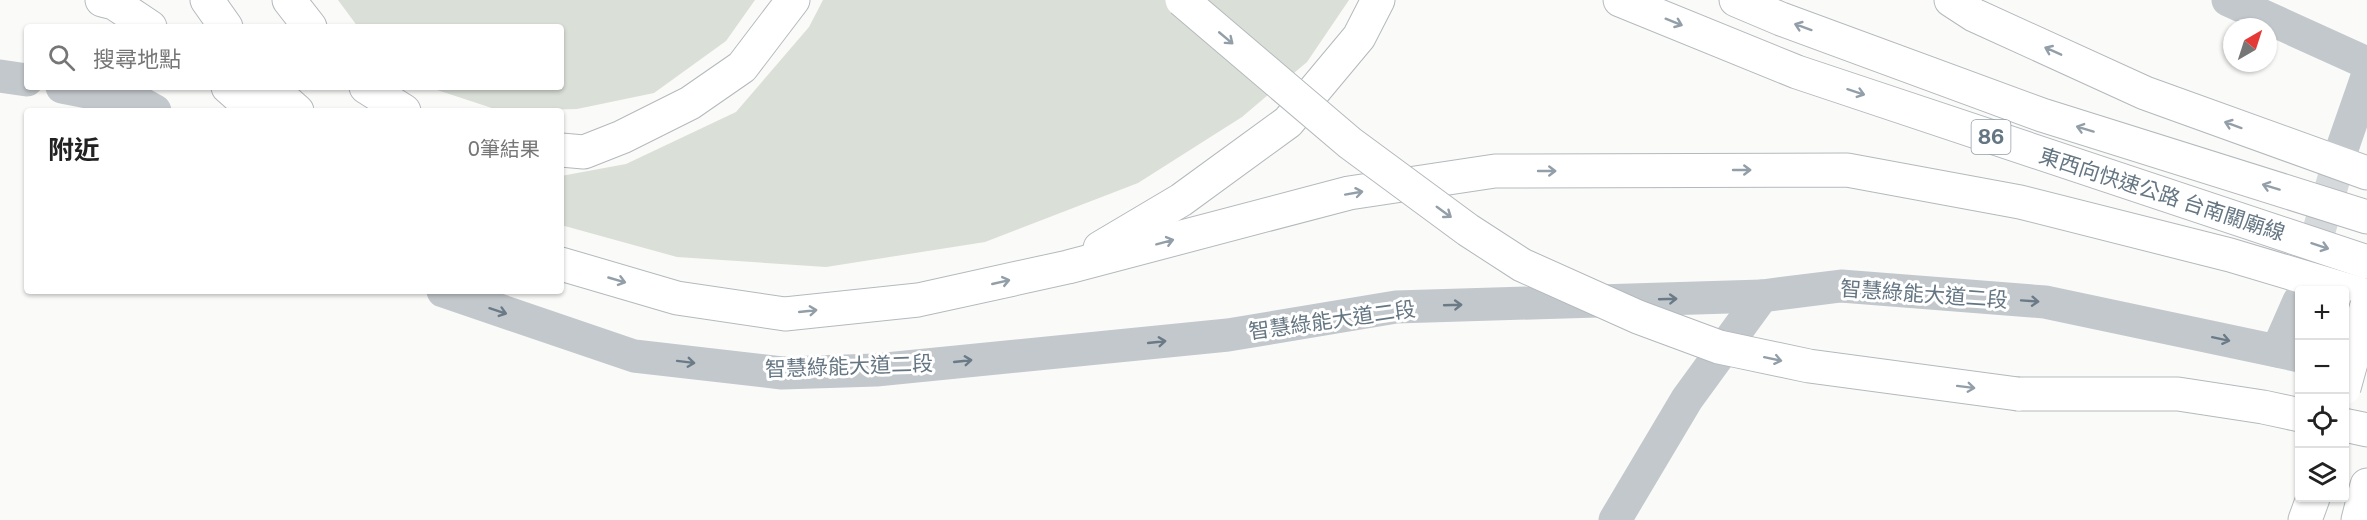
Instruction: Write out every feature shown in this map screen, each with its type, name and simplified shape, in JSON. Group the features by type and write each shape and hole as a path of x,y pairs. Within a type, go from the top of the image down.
{"main road":[{"path":"102,0 114,3 146,24"},
{"path":"207,0 224,24"},
{"path":"289,0 308,24"},
{"path":"564,150 584,152 622,137 690,103 742,67 793,0"},
{"path":"1182,0 1350,143 1468,230 1522,265 1638,317 1719,347 1809,366 2018,394 2178,393 2263,406 2295,414"},
{"path":"1068,267 1181,200 1288,122 1359,37 1378,0"},
{"name":"東西向快速公路 台南關廟線","path":"1620,0 1797,72 2367,262"},
{"name":"東西向快速公路 台南關廟線","path":"1736,0 1781,19 2042,115 2367,217"},
{"path":"1951,0 1974,15 2145,93 2367,173"},
{"path":"231,90 252,108"},
{"path":"273,90 294,108"},
{"path":"371,90 399,108"},
{"path":"564,265 677,298 784,314 918,300 1068,267 1349,193 1495,171 1847,170 2020,202 2230,255 2367,296"},
{"path":"2349,370 2367,305"},
{"path":"2349,426 2367,430"},
{"path":"2358,520 2367,485"},
{"path":"2305,520 2312,502"}],"street":[{"path":"2228,0 2367,63"},
{"path":"0,76 24,80"},
{"path":"2344,143 2367,77"},
{"path":"77,90 139,102 150,108"},
{"name":"智慧綠能大道二段","path":"452,294 634,356 782,373 876,370 1228,335 1396,307 1762,296 1841,286 2045,302 2288,353"},
{"path":"1615,520 1687,399 1762,296"},
{"path":"2288,353 2295,320"},
{"path":"2349,368 2367,373"}],"shaded area":[{"path":"338,0 755,0 726,41 654,93 577,109 492,108 437,90 564,90 564,24 356,24"},
{"path":"823,0 1349,0 1307,62 1242,117 1138,183 985,242 826,267 677,257 564,226 564,175 626,164 736,112 809,27"}],"tunnel":[{"path":"2303,286 2344,143"}]}
